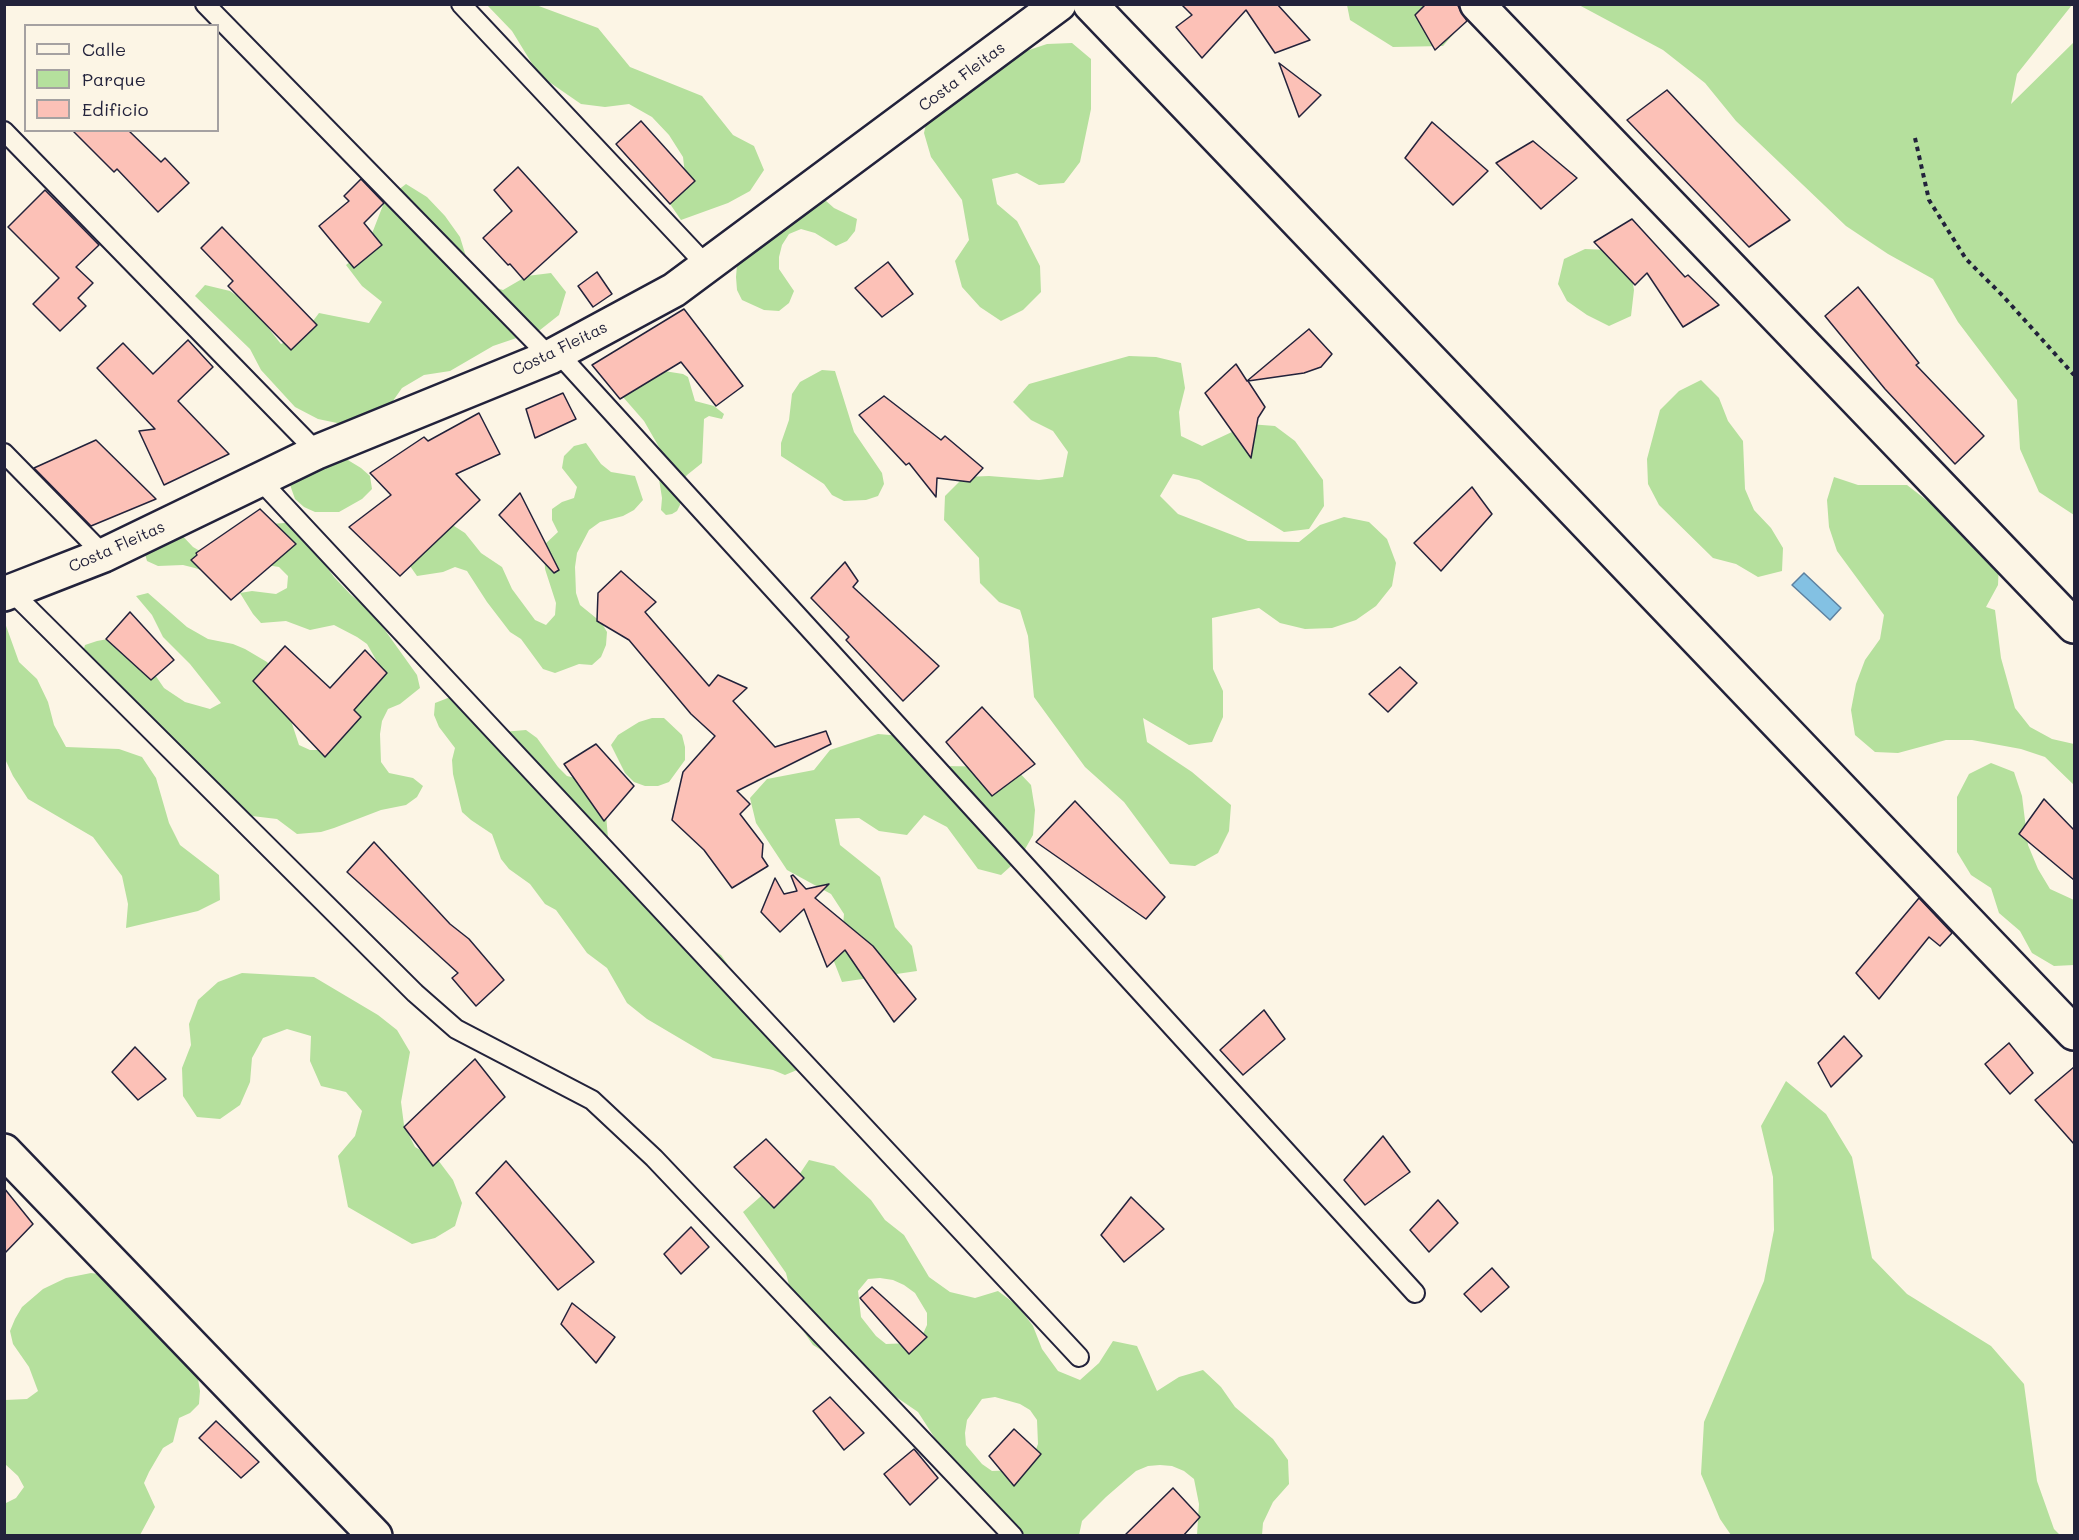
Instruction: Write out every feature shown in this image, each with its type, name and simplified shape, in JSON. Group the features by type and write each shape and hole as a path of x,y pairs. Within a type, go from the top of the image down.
{"street":[{"name":"Costa Fleitas","path":"8,592 104,555 317,452 554,355 674,290 1059,4"},
{"path":"1090,4 2074,1033"},
{"path":"1476,4 2074,626"},
{"path":"4,1151 375,1536"}],"lane":[{"path":"206,4 554,355 1415,1293"},
{"path":"461,4 707,266"},
{"path":"4,131 317,452"},
{"path":"4,453 104,555"},
{"path":"260,480 1079,1357"},
{"path":"8,592 415,993 456,1029 592,1100 654,1158 1013,1536"}],"path":[{"path":"1915,138 1929,200 1966,260 2003,296 2074,375"}],"green space":[{"path":"487,5 536,5 598,28 630,67 702,96 733,135 754,146 764,170 750,191 728,203 681,220 666,198 686,183 683,157 669,135 652,117 629,104 605,107 581,104 539,75 512,31"},
{"path":"1347,5 1483,5 1478,6 1443,46 1393,47 1350,20"},
{"path":"1579,5 2072,5 2017,74 2011,104 2074,42 2074,515 2039,492 2020,449 2017,400 1958,322 1933,279 1888,254 1846,226 1736,121 1705,83 1663,50"},
{"path":"1072,43 1091,59 1091,109 1080,162 1064,183 1039,185 1017,173 992,179 997,204 1017,221 1040,266 1041,292 1023,310 1001,321 980,307 962,287 955,261 969,240 962,200 931,157 924,133 930,106 1020,53 1047,44"},
{"path":"406,184 427,197 445,216 460,237 467,260 478,282 503,290 527,276 551,273 566,292 559,315 540,330 493,346 450,371 424,375 402,388 388,408 366,420 342,424 318,419 295,407 261,370 250,349 195,296 205,285 230,291 250,305 281,344 304,333 319,313 369,323 382,302 362,286 346,265 366,249 385,200"},
{"path":"813,196 825,200 834,208 857,219 855,231 847,241 836,246 815,233 801,229 789,234 782,245 779,269 794,291 789,303 779,311 764,310 742,300 737,290 736,277 739,241"},
{"path":"1585,249 1609,250 1630,265 1634,290 1631,316 1609,326 1587,315 1567,301 1558,284 1564,259"},
{"path":"1129,356 1156,357 1181,363 1185,388 1179,412 1181,436 1202,446 1249,424 1275,426 1295,441 1323,480 1324,506 1309,529 1284,532 1199,480 1173,474 1160,496 1178,514 1248,541 1299,542 1320,525 1344,517 1369,522 1387,539 1396,563 1392,586 1376,606 1356,620 1332,628 1305,629 1280,623 1259,608 1212,618 1213,669 1223,691 1223,717 1212,742 1189,745 1143,718 1147,742 1192,772 1231,805 1229,831 1218,853 1195,866 1170,864 1124,802 1085,767 1034,697 1028,636 1020,610 999,602 980,583 979,558 944,520 945,496 964,477 989,476 1039,480 1063,477 1068,452 1053,431 1031,420 1013,402 1029,384"},
{"path":"822,370 835,371 854,432 882,473 884,484 878,496 866,500 844,501 832,495 824,484 781,456 781,443 789,420 792,394 800,382"},
{"path":"664,371 688,377 695,401 714,406 724,414 722,419 709,416 704,419 702,463 683,480 680,505 677,511 666,515 661,510 659,479 667,461 644,421 623,397"},
{"path":"1701,380 1719,398 1728,421 1743,441 1745,489 1754,510 1771,528 1783,548 1782,571 1758,577 1736,564 1713,558 1659,505 1648,484 1647,459 1660,410 1679,391"},
{"path":"586,443 601,464 611,472 635,476 643,500 634,510 623,516 600,522 589,530 577,553 576,593 580,605 601,622 607,632 606,645 601,657 592,665 579,664 555,673 543,669 521,639 510,632 467,571 455,567 443,572 417,576 410,566 443,519 465,533 481,553 502,567 512,589 535,620 546,625 555,615 556,603 545,569 544,545 558,532 552,520 552,509 574,498 577,487 562,468 564,456 574,446"},
{"path":"328,448 370,476 372,489 362,499 339,512 315,512 304,507 295,499 289,482"},
{"path":"1834,477 1858,485 1907,485 1947,516 1999,562 1998,585 1986,607 1995,610 2001,658 2015,708 2030,727 2052,739 2074,744 2074,785 2045,757 2021,749 1972,740 1946,740 1898,753 1875,752 1855,735 1851,710 1856,684 1865,660 1880,639 1884,615 1837,551 1829,527 1827,500"},
{"path":"272,524 296,524 334,577 372,612 417,675 420,688 400,704 388,709 382,721 380,734 381,762 389,773 413,778 423,786 417,797 406,805 381,810 334,828 321,832 297,834 277,819 252,816 228,805 82,656 85,645 108,639 142,656 164,688 185,702 210,709 221,703 190,664 163,637 152,615 136,596 148,593 187,627 208,639 245,649 267,662 275,672 299,745 310,750 323,750 379,665 367,644 334,625 310,630 286,621 261,623 240,593 252,591 276,594 287,588 288,576 279,567 254,563 218,576 183,565 158,566 147,561 142,543 176,529 193,547 205,554"},
{"path":"5,623 19,662 37,679 48,702 54,725 66,747 119,749 142,757 156,778 169,823 180,845 219,875 220,900 198,911 126,928 128,904 122,876 93,837 28,799 5,759"},
{"path":"453,696 502,732 526,730 537,738 567,776 592,782 605,802 611,850 699,941 721,955 728,965 735,990 793,1058 797,1070 785,1075 773,1070 713,1058 647,1019 627,1003 607,968 587,953 556,910 545,904 530,884 509,869 501,859 492,834 462,812 453,774 452,760 455,748 439,727 434,715 435,703"},
{"path":"652,718 664,718 682,735 685,760 669,782 658,786 645,786 634,782 625,773 611,745 618,735 639,722"},
{"path":"878,734 902,736 940,766 1014,767 1031,785 1035,810 1033,835 1020,858 1001,875 978,869 947,827 924,815 907,835 879,831 859,818 835,819 840,845 880,877 895,927 912,946 917,971 842,982 833,959 842,937 844,914 831,894 787,870 756,823 750,798 767,779 814,770 830,750"},
{"path":"1991,763 2014,772 2022,796 2028,845 2038,869 2050,889 2074,900 2074,965 2054,966 2032,953 2020,931 1999,913 1991,888 1971,875 1957,852 1957,797 1969,774"},
{"path":"242,973 314,977 378,1015 397,1030 410,1052 401,1102 404,1125 415,1147 438,1160 453,1180 462,1203 455,1226 435,1238 412,1244 348,1207 338,1156 355,1136 362,1111 346,1092 321,1086 310,1061 311,1036 287,1029 263,1038 252,1058 250,1082 240,1105 220,1119 197,1117 183,1096 182,1068 191,1045 189,1024 198,1000 218,982"},
{"path":"1786,1081 1826,1114 1852,1157 1872,1258 1907,1294 1991,1346 2024,1384 2037,1481 2054,1529 2060,1535 1731,1535 1720,1519 1701,1474 1704,1422 1764,1281 1774,1230 1773,1177 1761,1126"},
{"path":"809,1160 834,1166 871,1200 885,1220 904,1235 929,1277 950,1292 975,1298 998,1291 1018,1306 1033,1326 1042,1349 1058,1371 1080,1380 1099,1363 1113,1341 1137,1346 1157,1391 1179,1377 1203,1370 1221,1387 1235,1407 1273,1439 1288,1460 1289,1484 1273,1502 1263,1523 1262,1535 1197,1535 1199,1504 1194,1479 1184,1471 1172,1466 1160,1465 1148,1466 1136,1471 1082,1521 1079,1535 1011,1535 945,1454 918,1412 813,1345 799,1325 786,1273 743,1212 768,1190 793,1184","holes":["868,1279 893,1280 915,1293 927,1313 927,1325 922,1336 911,1343 886,1344 876,1336 861,1317 858,1291","995,1397 1020,1404 1030,1410 1037,1420 1038,1444 1034,1455 1017,1470 992,1471 982,1464 966,1445 967,1420 982,1399"]},
{"path":"91,1273 105,1275 190,1354 198,1379 199,1404 190,1413 179,1418 173,1442 163,1448 144,1483 155,1507 140,1535 5,1535 4,1504 16,1498 24,1487 18,1476 5,1464 5,1400 27,1399 38,1391 29,1367 13,1344 10,1331 22,1307 43,1289 66,1278"}],"water":[{"path":"1804,573 1841,608 1830,620 1792,585"}],"building":[{"path":"1181,4 1277,4 1310,40 1275,53 1246,10 1202,58 1176,27 1192,15"},
{"path":"1426,4 1457,4 1467,21 1435,50 1415,15"},
{"path":"1279,63 1321,95 1299,117"},
{"path":"1667,90 1790,220 1749,247 1627,120"},
{"path":"641,121 695,181 670,204 616,144"},
{"path":"1432,122 1488,171 1453,205 1405,158"},
{"path":"74,132 130,132 161,162 165,158 189,183 158,212 117,169 114,172"},
{"path":"1533,141 1577,178 1541,209 1496,163"},
{"path":"518,167 577,232 524,280 483,238 512,211 494,190"},
{"path":"361,179 384,203 364,223 382,245 354,268 319,226 349,201 344,196"},
{"path":"45,190 99,245 76,267 93,283 78,298 86,306 60,331 33,304 59,278 8,227"},
{"path":"1632,219 1685,277 1688,275 1719,305 1683,327 1647,273 1635,285 1594,242"},
{"path":"222,227 317,325 291,350 228,286 233,281 201,248"},
{"path":"888,262 913,294 882,317 855,288"},
{"path":"597,272 612,294 593,307 578,286"},
{"path":"1858,287 1919,363 1916,365 1984,436 1955,464 1885,389 1825,316"},
{"path":"684,309 743,386 716,406 681,362 620,399 592,365"},
{"path":"1309,329 1332,354 1321,367 1304,373 1248,381 1265,407 1258,418 1251,458 1205,393 1236,364 1247,381"},
{"path":"188,340 213,367 178,401 229,454 164,485 139,431 155,429 97,368 123,343 153,374"},
{"path":"563,393 576,419 535,438 526,409"},
{"path":"884,396 941,440 945,436 983,468 970,482 937,478 936,497 909,463 906,465 859,415"},
{"path":"479,413 500,454 456,474 480,500 400,576 349,527 391,495 370,473 424,437 428,441"},
{"path":"96,440 156,499 91,526 34,468"},
{"path":"1472,487 1492,514 1441,571 1414,543"},
{"path":"520,493 559,570 554,573 499,515"},
{"path":"260,509 296,544 231,600 191,560 197,555 196,553"},
{"path":"845,562 858,581 853,587 939,666 903,701 846,640 849,637 811,598"},
{"path":"621,571 656,602 645,612 709,686 718,675 747,688 733,701 775,747 826,731 831,744 737,791 750,804 740,814 763,844 762,857 768,866 732,888 704,850 672,820 683,772 715,736 691,714 629,640 597,621 598,593"},
{"path":"130,612 174,660 151,680 106,639"},
{"path":"285,646 330,688 365,650 387,673 354,710 361,717 325,757 253,681"},
{"path":"1400,667 1417,683 1388,712 1369,694"},
{"path":"982,707 1035,764 992,796 946,742"},
{"path":"596,744 634,786 604,821 564,764"},
{"path":"2044,799 2074,830 2074,880 2019,834"},
{"path":"1075,801 1165,897 1146,919 1036,842"},
{"path":"374,842 450,924 469,939 504,980 476,1006 452,978 458,973 347,872"},
{"path":"793,875 806,889 829,884 815,898 873,946 916,999 894,1022 845,950 827,967 804,909 780,932 761,912 775,878 784,894 797,891 791,876"},
{"path":"1919,898 1952,933 1940,946 1929,937 1879,999 1856,973"},
{"path":"1264,1010 1285,1039 1243,1075 1220,1050"},
{"path":"1844,1036 1862,1056 1831,1087 1818,1063"},
{"path":"2009,1043 2033,1073 2010,1094 1985,1064"},
{"path":"135,1047 166,1079 138,1100 112,1072"},
{"path":"475,1059 505,1097 433,1166 404,1127"},
{"path":"2074,1067 2074,1144 2035,1100"},
{"path":"1383,1136 1410,1172 1365,1205 1344,1180"},
{"path":"766,1139 804,1178 774,1208 734,1167"},
{"path":"506,1161 594,1262 558,1290 476,1193"},
{"path":"4,1188 33,1224 4,1254"},
{"path":"1131,1197 1164,1229 1124,1262 1101,1235"},
{"path":"1438,1200 1458,1223 1429,1252 1410,1230"},
{"path":"691,1227 709,1247 681,1274 664,1254"},
{"path":"1492,1268 1509,1287 1481,1312 1464,1294"},
{"path":"872,1287 927,1337 909,1354 860,1298"},
{"path":"572,1303 615,1337 596,1363 561,1324"},
{"path":"830,1397 864,1433 844,1450 813,1411"},
{"path":"216,1421 259,1462 241,1478 199,1438"},
{"path":"1014,1429 1041,1454 1014,1486 989,1456"},
{"path":"914,1449 938,1478 910,1505 884,1474"},
{"path":"1173,1488 1200,1517 1183,1536 1124,1536"}]}
